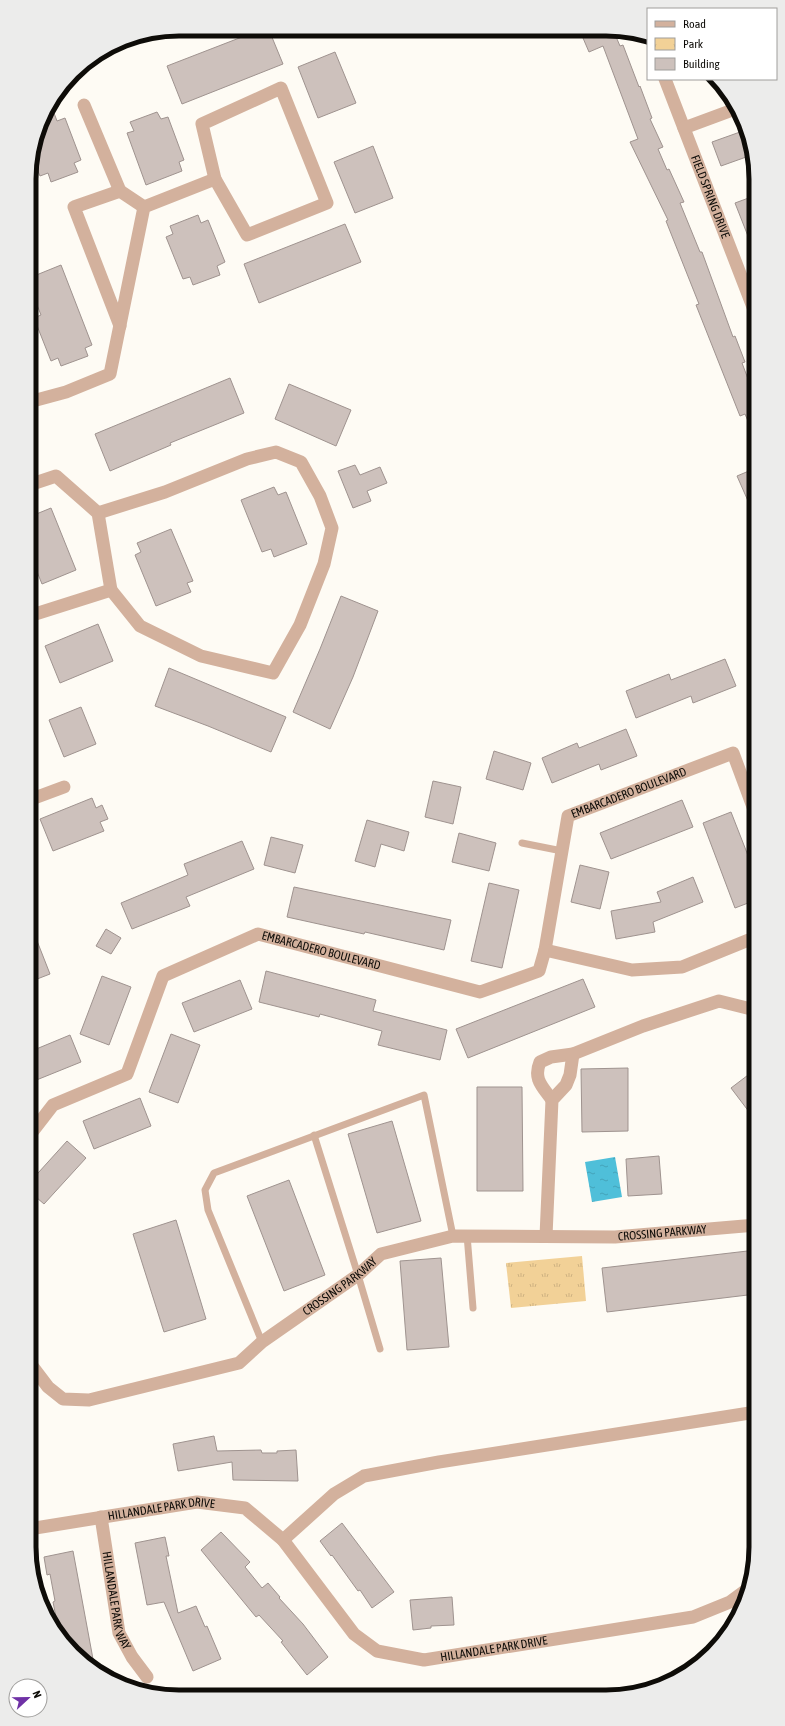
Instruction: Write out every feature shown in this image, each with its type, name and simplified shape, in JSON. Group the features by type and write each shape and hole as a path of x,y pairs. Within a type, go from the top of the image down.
{"street":[{"name":"FIELD SPRING DRIVE","path":"665,80 749,297"},
{"path":"281,88 326,203 247,236 215,179 202,124 281,88"},
{"path":"84,105 120,191 144,207"},
{"path":"684,128 732,110"},
{"path":"144,207 215,179"},
{"path":"120,191 74,207 120,326"},
{"path":"36,400 66,392 110,374 144,207"},
{"path":"36,483 56,476 98,513 111,590 140,626 201,656 273,673 300,626 324,564 332,528 320,496 301,462 276,452 247,459 164,492 98,513"},
{"path":"36,614 111,590"},
{"name":"EMBARCADERO BOULEVARD","path":"36,1127 53,1105 127,1074 163,976 258,934 480,992 539,971 568,816 733,753 749,796"},
{"path":"36,797 64,786"},
{"path":"544,950 632,970 682,967 749,940"},
{"path":"546,1236 552,1100 538,1080 536,1070 540,1062 551,1057 573,1054 643,1026 719,1001 749,1008"},
{"path":"552,1100 566,1086 570,1075 573,1054"},
{"name":"CROSSING PARKWAY","path":"36,1371 48,1387 63,1399 89,1400 239,1363 262,1342 358,1275 381,1254 453,1236 616,1237 749,1226"},
{"path":"283,1540 334,1494 364,1476 439,1462 749,1413"},
{"name":"HILLANDALE PARK DRIVE","path":"36,1528 198,1502 246,1508 283,1540 354,1634 377,1651 424,1660 693,1617 730,1602 741,1594"},
{"name":"HILLANDALE PARK WAY","path":"101,1517 119,1632 132,1657 147,1677"}],"lane":[{"path":"522,843 562,851"},
{"path":"262,1342 208,1210 204,1190 214,1173 424,1095 453,1236"},
{"path":"314,1135 380,1349"},
{"path":"467,1235 473,1308"}],"green space":[{"path":"582,1256 586,1301 511,1308 506,1263"}],"water":[{"path":"615,1157 622,1197 592,1202 585,1162"}],"building":[{"path":"244,36 271,36 283,64 182,104 167,66"},
{"path":"582,36 616,36 620,46 623,45 652,118 650,119 663,147 658,149 684,202 680,203 700,252 702,252 733,337 735,336 745,362 742,363 749,382 749,423 745,414 740,416 696,305 699,304 666,221 668,220 630,142 638,139 603,46 589,52"},
{"path":"335,52 356,103 318,118 298,67"},
{"path":"157,112 161,119 168,117 184,160 179,162 182,171 146,185 127,133 134,131 130,122"},
{"path":"54,113 57,121 65,118 81,160 74,163 78,172 51,182 48,173 40,176 36,167 41,142 52,114"},
{"path":"740,132 747,157 721,166 712,142"},
{"path":"373,146 393,198 355,213 334,162"},
{"path":"749,198 749,239 735,203"},
{"path":"198,215 201,223 208,220 225,262 217,266 220,275 193,285 190,277 183,279 166,237 173,234 170,226"},
{"path":"345,224 361,262 259,303 244,264"},
{"path":"61,265 92,345 85,348 88,356 61,366 58,358 51,361 36,323 36,317 41,315 36,302 36,275"},
{"path":"230,378 244,413 170,443 171,445 110,471 95,434"},
{"path":"289,384 351,410 336,446 275,419"},
{"path":"355,465 360,475 380,467 387,483 367,491 371,501 353,508 338,471"},
{"path":"749,471 749,503 737,476"},
{"path":"274,487 278,495 286,492 307,544 274,557 271,549 262,552 241,500"},
{"path":"51,508 76,570 42,584 36,569 36,514"},
{"path":"171,529 193,581 187,583 191,592 156,606 135,555 141,552 137,543"},
{"path":"341,596 378,611 353,677 330,729 293,712"},
{"path":"98,624 113,661 60,683 45,646"},
{"path":"725,659 736,686 693,703 691,696 636,718 626,691 669,674 671,680"},
{"path":"169,668 286,717 271,752 155,706"},
{"path":"81,707 96,744 64,757 49,720"},
{"path":"626,729 637,756 601,770 599,764 552,783 542,758 577,743 579,748"},
{"path":"494,751 531,763 523,790 486,779"},
{"path":"433,781 461,787 453,824 425,817"},
{"path":"92,798 96,808 102,805 108,819 100,822 104,831 53,851 40,819"},
{"path":"682,800 693,827 611,859 600,833"},
{"path":"731,812 749,858 749,903 735,908 703,823"},
{"path":"367,820 409,832 404,851 381,844 375,867 355,861"},
{"path":"459,833 496,843 489,871 452,862"},
{"path":"271,837 303,845 295,873 264,865"},
{"path":"242,841 254,869 186,897 190,906 132,929 121,903 188,875 184,864"},
{"path":"580,865 609,872 600,909 571,902"},
{"path":"693,877 703,902 653,922 655,932 616,939 611,911 661,902 657,892"},
{"path":"489,883 519,890 502,968 471,961"},
{"path":"294,887 451,920 444,950 365,932 364,934 287,917"},
{"path":"106,929 121,938 111,954 96,946"},
{"path":"36,938 50,974 36,979"},
{"path":"266,971 376,1000 373,1011 447,1030 440,1060 378,1045 382,1031 320,1014 319,1017 259,1002"},
{"path":"102,976 131,987 109,1045 80,1034"},
{"path":"583,979 595,1007 468,1058 456,1029"},
{"path":"240,980 252,1009 194,1032 182,1003"},
{"path":"171,1034 200,1045 178,1103 149,1092"},
{"path":"70,1035 81,1062 36,1080 36,1049"},
{"path":"628,1068 628,1131 582,1132 581,1069"},
{"path":"749,1074 749,1112 731,1088"},
{"path":"477,1087 522,1087 523,1191 477,1191"},
{"path":"140,1098 151,1126 94,1149 83,1121"},
{"path":"392,1121 421,1221 377,1233 348,1134"},
{"path":"67,1141 86,1158 44,1204 36,1197 36,1175"},
{"path":"659,1156 662,1194 628,1196 626,1159"},
{"path":"289,1180 325,1275 284,1291 247,1196"},
{"path":"176,1220 206,1319 164,1332 133,1234"},
{"path":"749,1251 749,1295 607,1312 602,1268"},
{"path":"441,1258 449,1347 407,1350 400,1261"},
{"path":"214,1436 217,1451 261,1450 262,1453 277,1453 277,1451 296,1450 298,1481 233,1480 232,1462 178,1471 173,1444"},
{"path":"342,1523 394,1592 372,1608 360,1590 358,1591 320,1541"},
{"path":"221,1532 250,1562 245,1567 262,1588 268,1583 280,1597 279,1598 303,1624 328,1657 307,1675 281,1642 283,1641 259,1615 256,1617 201,1550"},
{"path":"165,1537 169,1556 166,1556 178,1613 196,1606 205,1627 207,1626 221,1659 193,1671 164,1602 147,1605 135,1543"},
{"path":"73,1551 93,1659 90,1659 71,1641 57,1622 50,1574 47,1575 44,1557"},
{"path":"452,1597 454,1625 431,1626 431,1628 413,1630 410,1600"}]}
